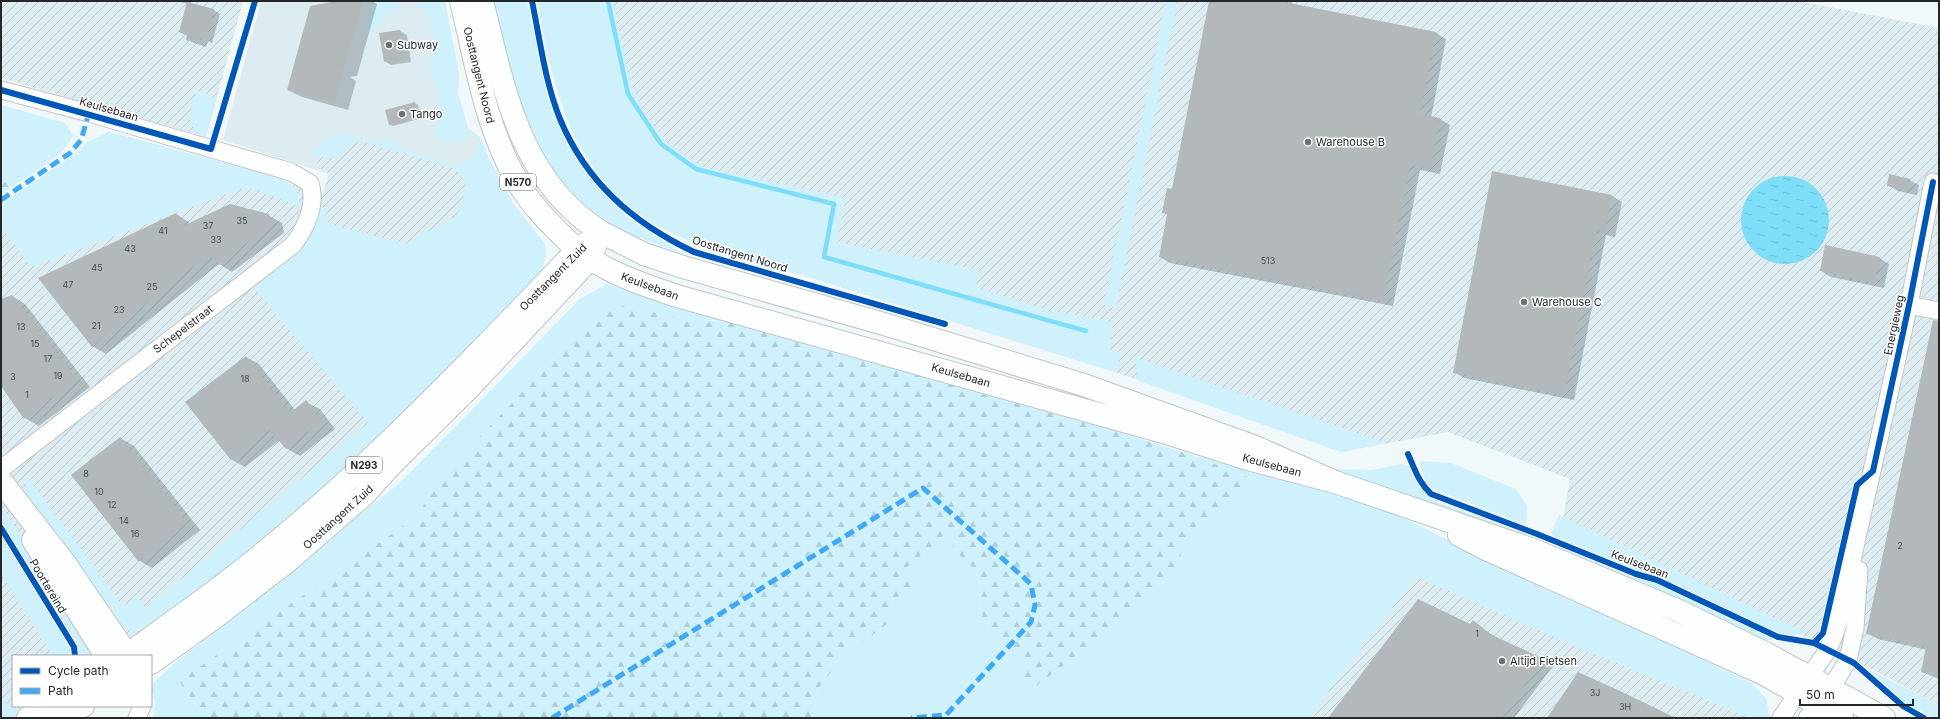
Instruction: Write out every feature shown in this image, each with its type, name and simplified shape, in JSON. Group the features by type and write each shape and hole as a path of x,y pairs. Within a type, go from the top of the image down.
{"main road":[{"name":"Oosttangent Noord","path":"461,1 489,117 508,164 518,182 540,212 584,254"},
{"name":"Oosttangent Noord","path":"482,1 507,96 522,140 531,158 560,198 590,225 601,232"},
{"name":"Oosttangent Zuid","path":"152,662 218,615 288,561 364,495 392,464 473,383 584,254 601,232"},
{"name":"Keulsebaan","path":"601,232 644,254 683,267 884,324 1084,385 1253,446 1335,482"},
{"name":"Oosttangent Zuid","path":"127,655 207,597 265,552 323,503 584,254"},
{"name":"Keulsebaan","path":"584,254 609,270 636,283 678,296 1335,482 1494,535 1679,611 1804,685 1819,704 1842,718"},
{"name":"Poortereind","path":"1,482 64,562 127,655"},
{"name":"Poortereind","path":"1,482 51,570 105,655"},
{"name":"Keulsebaan","path":"1819,704 1884,718"},
{"path":"28,718 46,707"},
{"path":"62,718 81,707"}],"street":[{"name":"Keulsebaan","path":"1,90 89,113 291,172"},
{"name":"Schepelstraat","path":"1,469 293,245 302,232 314,194 310,183 291,172"},
{"name":"Energieweg","path":"1780,718 1834,641 1909,305 1933,182"},
{"path":"1909,305 1939,311"},
{"name":"Energieweg","path":"1819,704 1848,660 1855,628 1864,508"},
{"path":"137,718 142,707"}],"shaded area":[{"path":"1,1 243,1 206,137 1,78"},
{"path":"264,1 445,1 459,74 458,93 468,128 480,137 479,149 475,156 463,162 451,164 403,150 395,144 375,142 341,133 314,158 323,172 223,140 260,5"},
{"path":"602,1 1798,1 1939,28 1939,705 1879,673 1563,519 1570,479 1448,432 1341,452 1115,372 824,282 693,171 625,99"},
{"path":"109,132 276,177 292,185 323,193 329,173 323,172 314,158 319,144 341,133 375,142 383,142 391,139 403,150 452,164 463,162 475,156 479,149 480,137 490,161 514,205 545,244 546,254 541,276 116,655 12,655 12,701 1,707 1,205 79,151 88,142"},
{"path":"1415,577 1664,659 1776,718 1308,718"}],"green space":[{"path":"372,1 399,1 399,11 389,11 377,30 363,32"},
{"path":"414,1 445,1 459,74 458,93 468,128 467,138 459,142 448,143 436,138 435,130 440,117 436,102 440,101 427,59 434,58 426,7 415,8"},
{"path":"492,1 527,1 549,99 567,145 602,192 627,217 681,253 631,234 596,215 565,186 548,164 534,139 523,112 506,57"},
{"path":"537,1 613,1 629,78 642,110 668,144 702,167 846,198 836,242 979,270 976,287 1047,310 1113,322 1110,349 1122,353 1115,372 828,283 716,251 689,241 664,229 639,214 616,195 599,175 585,155 574,135 565,114 551,70"},
{"path":"1166,1 1177,1 1116,307 1104,305"},
{"path":"197,90 217,98 206,137 193,128 191,123 190,111"},
{"path":"1,105 65,123 73,135 61,152 52,159 1,184"},
{"path":"109,132 276,177 287,182 296,191 301,207 250,188 240,189 31,267 1,227 1,205 79,151 88,142"},
{"path":"341,133 360,139 379,142 391,139 403,150 452,164 463,162 475,156 479,149 480,137 490,161 514,205 545,244 546,254 541,276 279,537 160,625 135,632 114,622 28,497 26,487 27,476 123,606 137,597 146,608 368,423 251,285 310,238 319,206 327,208 325,216 329,224 405,244 458,215 466,186 456,169 360,141 339,154 336,160 315,155 319,144"},
{"path":"52,160 1,194 1,184"},
{"path":"607,284 723,321 685,319 624,306 598,312 433,486 419,515 179,681 205,718 151,718 154,715 155,699 152,693 152,684 175,663 401,482 580,299"},
{"path":"624,306 685,319 740,323 883,366 1026,403 1198,457 1252,479 1183,541 1179,565 1173,573 1090,646 1032,689 1023,678 1018,653 1005,638 987,627 979,605 983,591 974,569 955,551 949,531 906,568 914,588 894,600 887,624 841,658 818,689 812,718 205,718 179,681 419,515 433,486 598,312"},
{"path":"1136,358 1386,443 1341,452 1139,381 1136,371"},
{"path":"1198,457 1259,468 1398,515 1452,542 1752,683 1767,700 1769,718 1751,718 1577,647 1416,577 1308,718 812,718 818,689 841,657 887,624 894,600 914,588 906,568 949,531 955,551 974,569 983,591 979,606 987,627 1005,638 1018,653 1023,678 1032,689 1090,646 1173,573 1179,565 1183,541 1252,479"},
{"path":"1419,461 1451,463 1516,489 1527,506 1526,525 1430,488 1424,477"},
{"path":"1402,464 1410,466 1414,478 1420,487 1437,502 1511,528 1483,526 1330,469 1372,470"},
{"path":"1,506 86,638 89,655 79,655 76,641 67,624 1,522"},
{"path":"1559,515 1807,633 1766,641 1561,553 1551,542 1552,531"},
{"path":"1,539 68,645 70,655 52,655 1,574"},
{"path":"1868,669 1939,705 1939,718 1930,717 1911,706 1901,699"},
{"path":"12,701 12,707 35,707 16,718 1,718 1,707"}],"water":[{"path":"1785,176 1802,180 1816,189 1825,203 1829,220 1825,237 1816,251 1802,260 1785,264 1768,260 1754,251 1745,237 1741,220 1745,203 1754,189 1768,180"}],"building":[{"path":"336,1 363,1 344,68 336,70 343,72 334,103 287,90 310,6"},
{"name":"Warehouse B","path":"1209,1 1279,1 1436,32 1420,114 1440,118 1430,169 1410,165 1383,301 1159,257 1167,214 1162,213 1167,188 1172,189"},
{"path":"187,2 214,9 206,40 201,38 199,44 186,40 187,35 179,32"},
{"path":"400,30 405,58 384,62 379,33"},
{"path":"415,102 419,117 389,125 385,110"},
{"name":"Warehouse C","path":"1492,171 1612,195 1605,232 1596,230 1564,395 1453,373"},
{"path":"1889,174 1910,179 1907,190 1887,186"},
{"path":"230,204 269,214 271,225 218,265 209,254 92,347 38,278 176,213 185,225"},
{"path":"1825,245 1880,257 1874,283 1820,271"},
{"path":"12,295 77,379 24,419 1,386 1,299"},
{"path":"1933,320 1939,321 1939,676 1921,672 1926,647 1866,634"},
{"path":"246,356 290,413 306,400 322,421 286,449 270,430 231,460 185,402"},
{"path":"120,437 187,522 138,561 71,475"},
{"path":"1418,599 1470,624 1473,620 1490,634 1544,659 1500,718 1328,718"},
{"path":"1578,672 1620,691 1676,718 1547,718"}],"waterway":[{"path":"608,1 628,94 661,144 696,169 834,204 824,257 1086,331"}],"marked path":[{"path":"1,200 70,153 81,140 89,113"},
{"path":"552,718 923,488 1031,584 1035,605 1031,622 946,715 911,718"}],"cycle path":[{"path":"1,90 211,149 255,1"},
{"path":"532,1 550,90 560,119 583,162 614,198 632,214 672,241 694,252 945,324"},
{"path":"1814,643 1823,633 1857,485 1873,471 1909,305 1933,182"},
{"path":"1408,454 1420,481 1431,494 1537,534 1636,574 1657,580 1778,637 1814,643 1854,663 1903,706 1924,718"},
{"path":"1,528 74,647 75,655"}],"place":[{"name":"Subway","path":"389,45"},
{"name":"Tango","path":"402,114"},
{"name":"Warehouse B","path":"1308,142"},
{"name":"Warehouse C","path":"1524,302"},
{"name":"Altijd Fietsen","path":"1502,661"}]}
